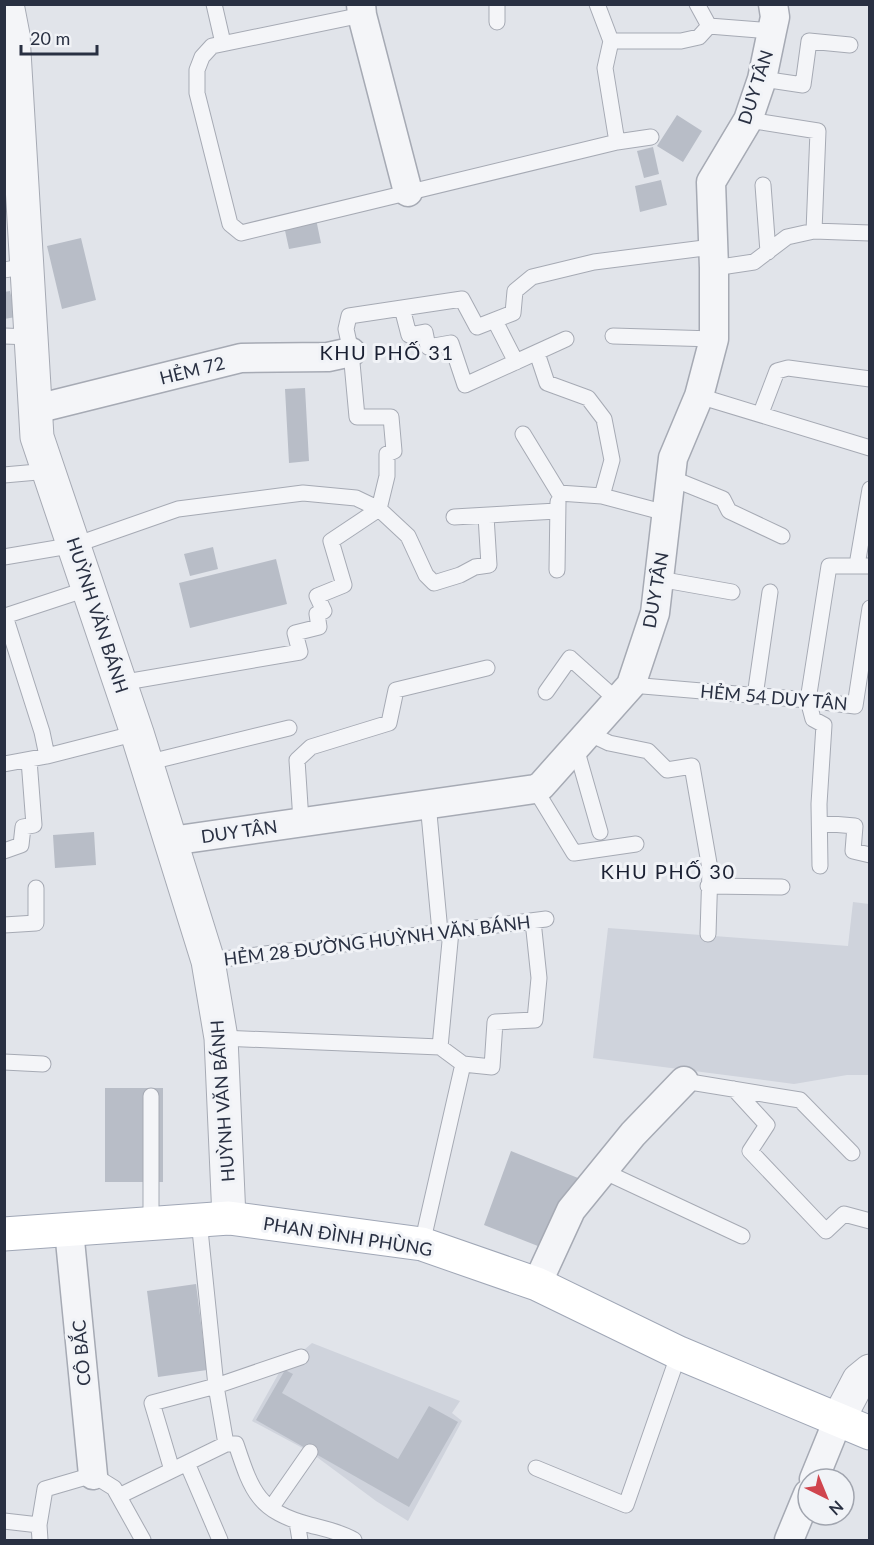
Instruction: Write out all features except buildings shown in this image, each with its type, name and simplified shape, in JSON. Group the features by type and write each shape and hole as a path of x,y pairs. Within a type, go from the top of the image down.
{"main road":[{"name":"PHAN ĐÌNH PHÙNG","path":"4,1234 214,1219 422,1244 537,1284 679,1353 870,1434"}],"street":[{"path":"361,10 408,192"},
{"name":"HUỲNH VĂN BÁNH","path":"7,17 18,337 36,409 37,437 90,588 208,961 221,1038 214,1219"},
{"name":"DUY TÂN","path":"171,841 535,789 541,786 624,693 655,613 673,458 699,396 714,339 711,182 748,120 762,79 773,18"},
{"name":"HẺM 72","path":"36,409 241,358 328,357 351,352"},
{"path":"537,1284 571,1210 633,1134 684,1081"},
{"name":"CÔ BẮC","path":"69,1230 93,1475"},
{"path":"819,1467 837,1420 859,1380 870,1371"},
{"path":"789,1540 796,1523"}],"lane":[{"path":"214,4 223,43"},
{"path":"497,4 497,22"},
{"path":"597,4 611,41 606,68 617,142"},
{"path":"697,4 709,26"},
{"path":"361,10 212,46 202,57 197,70 197,93 230,224 241,233 617,142 651,137"},
{"path":"611,41 681,41 699,37 709,26 773,18"},
{"path":"762,79 803,85 809,41 850,45"},
{"path":"748,120 818,131 814,231"},
{"path":"763,185 768,252"},
{"path":"120,683 300,652 295,633 319,627 317,614 324,611 317,596 344,585 331,541 379,509 387,476 387,454 394,451 392,417 357,417 351,352 346,329 349,316 462,299 477,327 513,313 515,291 532,277 594,262 713,257 754,262 787,237 814,231 870,232"},
{"path":"402,308 409,335 425,332 428,347 451,343 465,385 566,339"},
{"path":"495,321 516,362"},
{"path":"613,336 714,339"},
{"path":"537,353 547,383 588,398 604,419 612,460 602,496"},
{"path":"761,413 777,370 788,368 870,379"},
{"path":"699,396 870,448"},
{"path":"523,434 559,493 557,570"},
{"path":"4,475 50,471"},
{"path":"671,478 723,499 729,511 782,536"},
{"path":"820,866 819,804 824,725 813,719 808,700 829,566 863,566 870,489"},
{"path":"4,556 75,544 178,509 303,493 356,498 379,509 408,536 426,575 434,583 475,567 489,566 486,516"},
{"path":"559,493 602,496 666,513"},
{"path":"454,517 557,511"},
{"path":"659,579 732,592"},
{"path":"47,756 42,732 5,616 90,588"},
{"path":"754,696 770,592"},
{"name":"HẺM 54 DUY TÂN","path":"624,693 754,696 855,706 870,608"},
{"path":"546,692 570,658 624,693"},
{"path":"301,822 297,760 311,747 389,723 396,690 487,668"},
{"path":"4,764 47,756 142,748 290,728"},
{"path":"600,832 582,741 609,742 648,751 667,770 692,766 710,869 708,934"},
{"path":"4,851 21,845 23,827 34,825 29,760"},
{"path":"535,789 574,853 636,844"},
{"path":"428,803 446,932 440,1047"},
{"path":"820,823 855,826 853,851 870,855"},
{"path":"708,886 782,887"},
{"path":"4,925 36,923 36,888"},
{"name":"HẺM 28 ĐƯỜNG HUỲNH VĂN BÁNH","path":"208,961 540,920 539,978 535,1020 495,1022 492,1067 463,1064"},
{"path":"221,1038 440,1047 463,1064 422,1244"},
{"path":"4,1062 43,1064"},
{"path":"684,1081 800,1100 852,1153"},
{"path":"734,1089 767,1125 750,1151 826,1230 844,1214 870,1221"},
{"path":"151,1096 151,1224"},
{"path":"603,1171 742,1236"},
{"path":"214,1219 216,1386 226,1444"},
{"path":"536,1468 626,1505 679,1353"},
{"path":"172,1470 152,1403 216,1386 301,1357"},
{"path":"119,1496 226,1444 236,1444 249,1483 262,1503 297,1522 345,1534 354,1540"},
{"path":"271,1508 310,1452"},
{"path":"187,1462 220,1540"},
{"path":"40,1540 39,1524 45,1490 93,1475 114,1488 143,1540"},
{"path":"4,1521 39,1524"},
{"path":"297,1522 300,1540"}],"shaded area":[{"path":"853,902 869,904 869,1075 847,1075 794,1084 593,1058 608,928 848,946"},
{"path":"312,1343 460,1401 452,1413 462,1421 408,1521 376,1501 310,1452 252,1421 280,1371"}],"district":[{"name":"KHU PHỐ 31","path":"387,352"},
{"name":"KHU PHỐ 30","path":"668,871"}]}
